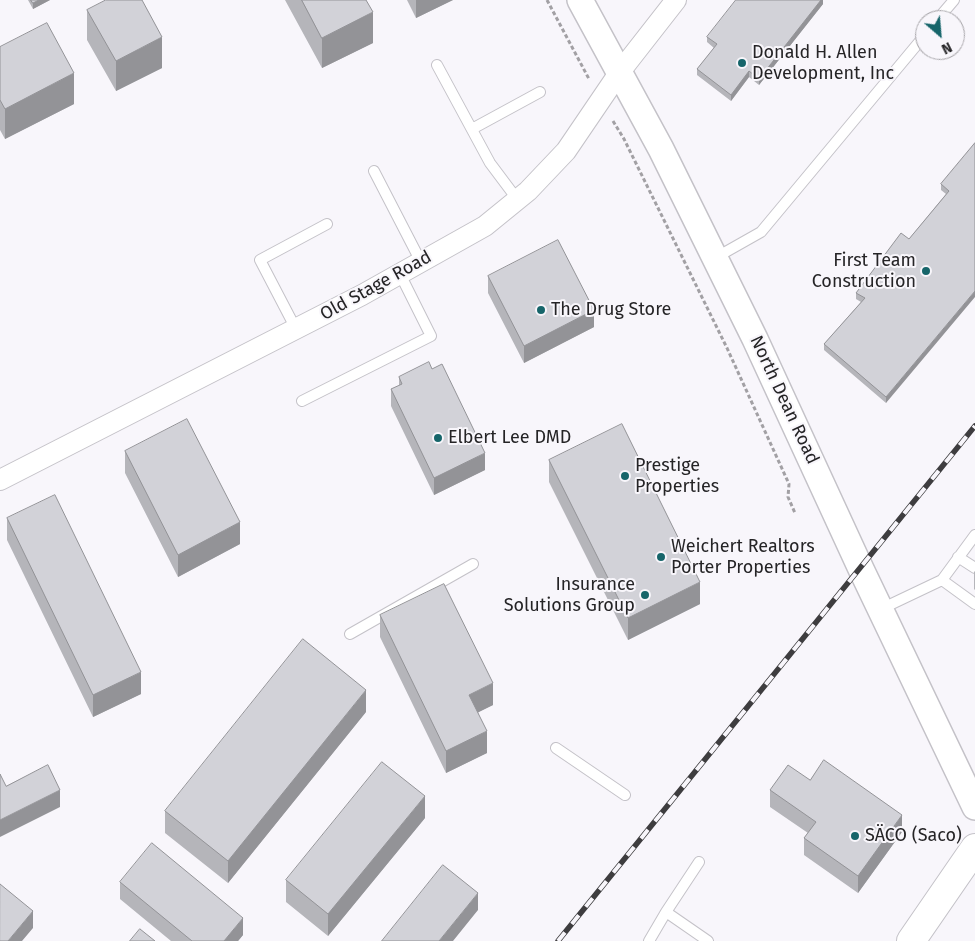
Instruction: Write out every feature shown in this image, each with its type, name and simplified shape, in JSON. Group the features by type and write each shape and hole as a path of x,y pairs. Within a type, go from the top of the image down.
{"main road":[{"path":"911,941 975,848"}],"street":[{"name":"North Dean Road","path":"580,0 661,149 755,339 880,609 975,807"},
{"name":"Old Stage Road","path":"0,480 296,329 485,226 528,191 566,151 619,73 676,0"}],"lane":[{"path":"946,10 954,0"},
{"path":"715,258 761,232 915,47"},
{"path":"437,65 490,162 517,199"},
{"path":"472,130 540,92"},
{"path":"374,171 421,262"},
{"path":"296,329 260,260 327,224"},
{"path":"302,401 431,336 400,274"},
{"path":"880,609 942,580 975,535"},
{"path":"958,557 975,568"},
{"path":"350,634 474,564"},
{"path":"942,580 975,604"},
{"path":"556,748 625,795"},
{"path":"649,941 699,862"},
{"path":"666,912 708,941"}],"path":[{"path":"547,0 600,100 624,139 727,348 789,484 788,497 795,513"}],"building":[{"path":"106,0 142,0 162,37 116,61 87,10"},
{"path":"302,0 366,0 373,12 322,38"},
{"name":"Donald H. Allen Development, Inc","path":"736,0 821,0 759,79 749,71 731,95 697,69 717,44 707,37"},
{"path":"47,23 74,73 5,109 0,100 0,47"},
{"name":"First Team Construction","path":"975,143 975,291 886,397 824,344 865,298 856,293 901,233 909,239 949,191 941,184"},
{"name":"The Drug Store","path":"558,240 594,310 524,346 488,276"},
{"name":"Elbert Lee DMD","path":"429,362 432,369 442,364 485,453 434,478 391,389 402,384 399,377"},
{"path":"187,419 240,522 178,555 125,451"},
{"path":"622,424 700,582 628,618 549,460"},
{"path":"55,495 141,672 93,695 7,518"},
{"path":"444,584 493,683 469,695 487,731 446,751 380,615"},
{"path":"303,639 366,690 228,861 165,811"},
{"name":"SÄCO (Saco)","path":"824,760 902,815 858,876 804,838 816,822 770,790 788,765 810,780"},
{"path":"382,762 425,796 328,914 286,880"},
{"path":"48,765 60,790 0,820 0,774 6,786"},
{"path":"152,843 243,918 224,941 192,941 120,882"},
{"path":"443,865 478,893 439,941 382,941"},
{"path":"0,884 33,911 8,941 0,941"},
{"path":"140,929 155,941 130,941"}],"railway":[{"path":"558,941 975,426"}],"place":[{"name":"Donald H. Allen Development, Inc","path":"742,63"},
{"name":"First Team Construction","path":"926,271"},
{"name":"The Drug Store","path":"541,310"},
{"name":"Elbert Lee DMD","path":"438,438"},
{"name":"Prestige Properties","path":"625,476"},
{"name":"Weichert Realtors Porter Properties","path":"661,557"},
{"name":"Insurance Solutions Group","path":"645,595"},
{"name":"SÄCO (Saco)","path":"855,836"}]}
